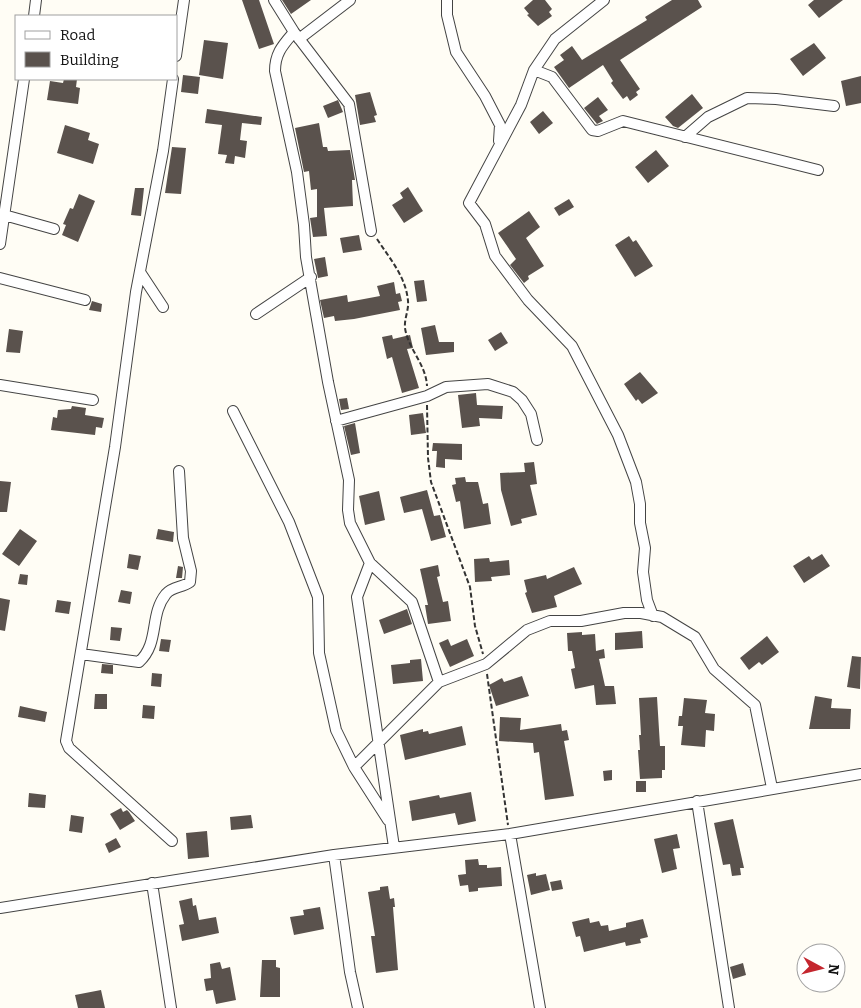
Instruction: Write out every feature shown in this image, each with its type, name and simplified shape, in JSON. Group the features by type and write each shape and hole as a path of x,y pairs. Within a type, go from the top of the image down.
{"street":[{"path":"34,15 36,0"},
{"path":"178,42 184,0"},
{"path":"274,0 296,35 349,104 371,231"},
{"path":"350,0 296,35 279,49 275,59 275,71 297,172 310,277 336,421 349,480 348,510 350,524 370,563 412,602 439,682"},
{"path":"447,0 447,15 456,52 485,96 500,125 499,144"},
{"path":"604,0 555,39 534,70 521,105 469,203 485,224 496,256 522,293 572,346 618,435 636,482 640,504 640,523 645,548 643,572 647,600 653,616"},
{"path":"534,70 552,78 592,130 598,131 623,121 818,170"},
{"path":"0,244 24,80"},
{"path":"172,841 69,748 66,741 115,446 140,272 163,151 173,80"},
{"path":"685,137 708,117 747,98 776,99 834,106"},
{"path":"4,215 54,229"},
{"path":"140,272 163,307"},
{"path":"256,314 310,277"},
{"path":"0,278 84,300"},
{"path":"336,421 427,396 446,387 464,384 488,384 513,392 522,400 530,414 537,440"},
{"path":"0,385 93,400"},
{"path":"233,411 289,522 318,597 319,653 336,730 354,767 390,823"},
{"path":"80,654 139,662 152,645 157,613 164,596 170,590 190,582 191,571 183,538 179,472"},
{"path":"370,563 357,596 377,743 394,847"},
{"path":"354,767 439,682 486,664 527,630 550,620 581,621 624,613 662,617 695,637 714,669 755,706 772,788"},
{"path":"0,908 334,855 510,834 861,774"},
{"path":"697,801 729,1008"},
{"path":"510,834 540,1008"},
{"path":"334,855 350,972 358,1008"},
{"path":"152,883 171,1008"}],"path":[{"path":"371,231 404,280 408,303 405,328 417,359 426,372 428,458 431,482 470,587 475,626 486,664 510,834"}],"building":[{"path":"242,0 259,0 274,44 259,49"},
{"path":"282,0 311,0 291,14"},
{"path":"533,0 545,0 552,9 549,12 552,16 538,26 527,15 529,14 524,8"},
{"path":"672,0 698,0 702,7 620,60 640,89 636,92 638,95 630,101 627,96 623,99 611,83 613,81 603,65 569,88 554,67 564,60 560,55 572,46 582,60 647,20 645,17"},
{"path":"814,0 843,0 819,18 808,5"},
{"path":"204,40 228,43 223,79 199,75"},
{"path":"814,43 826,58 803,76 790,59"},
{"path":"183,75 200,77 198,94 181,92"},
{"path":"861,76 861,103 846,106 841,81"},
{"path":"64,80 77,80 76,87 80,88 78,104 47,100 50,81 63,83"},
{"path":"370,92 377,115 374,116 376,122 360,125 355,95"},
{"path":"692,94 703,108 678,128 673,126 665,117"},
{"path":"598,97 608,110 599,116 603,121 597,124 584,108"},
{"path":"338,100 343,112 328,118 323,106"},
{"path":"207,109 262,117 261,125 242,123 240,140 247,141 245,158 235,156 234,164 225,163 227,155 218,154 222,125 205,123"},
{"path":"543,111 553,123 539,134 530,122"},
{"path":"319,123 323,147 327,147 328,151 350,150 355,180 352,180 353,206 324,208 327,236 313,237 310,218 317,217 317,189 311,190 309,171 304,172 295,128"},
{"path":"65,125 90,133 88,140 99,144 93,164 57,153"},
{"path":"172,147 186,148 181,194 165,193"},
{"path":"656,150 669,166 648,183 635,167"},
{"path":"408,187 423,211 404,223 392,205 403,198 400,193"},
{"path":"135,188 144,188 141,216 131,215"},
{"path":"79,194 95,201 78,242 62,235 66,225 63,224 70,208 73,209"},
{"path":"569,199 574,207 559,216 554,208"},
{"path":"529,211 540,227 526,238 544,266 528,276 529,279 524,283 510,265 516,259 498,233"},
{"path":"359,235 362,250 343,253 340,238"},
{"path":"629,236 633,242 636,240 653,266 635,277 615,245"},
{"path":"325,257 328,276 318,278 314,259"},
{"path":"424,280 427,301 417,302 414,281"},
{"path":"394,282 396,294 400,293 402,301 398,302 400,310 335,321 334,316 324,318 320,300 347,295 348,302 380,296 377,286"},
{"path":"92,301 102,304 101,312 89,310"},
{"path":"435,325 439,342 454,342 454,352 426,355 421,328"},
{"path":"9,329 23,331 20,353 6,352"},
{"path":"501,332 508,343 495,351 488,340"},
{"path":"392,335 393,339 410,335 413,348 407,349 419,388 402,393 392,357 387,359 382,337"},
{"path":"640,372 658,393 642,404 638,399 636,401 624,384"},
{"path":"476,393 477,405 503,406 502,419 479,418 480,426 462,428 458,395"},
{"path":"347,398 349,409 341,410 339,399"},
{"path":"72,406 86,408 85,415 104,418 102,428 96,427 95,435 51,430 53,417 57,418 58,410 71,409"},
{"path":"423,413 426,433 411,435 409,415"},
{"path":"355,423 360,453 351,455 344,426"},
{"path":"433,443 462,444 462,460 445,459 445,468 436,467 437,451 432,451"},
{"path":"534,462 537,484 530,485 537,515 521,519 522,523 511,526 501,490 500,473 525,472 524,463"},
{"path":"465,477 466,482 478,482 483,504 488,503 491,524 464,529 460,501 456,502 452,485 456,484 455,478"},
{"path":"0,481 11,482 7,512 0,512"},
{"path":"427,490 434,516 440,515 446,537 431,541 422,509 404,513 400,497"},
{"path":"379,491 385,520 365,525 359,496"},
{"path":"20,529 37,541 19,566 2,554"},
{"path":"158,529 174,532 173,542 156,539"},
{"path":"129,554 141,556 138,570 127,568"},
{"path":"822,554 830,566 804,583 793,566 809,556 812,560"},
{"path":"489,558 490,562 509,560 510,575 491,577 492,581 475,582 474,559"},
{"path":"438,565 440,576 437,577 443,602 448,601 451,621 428,624 425,605 428,605 420,569"},
{"path":"178,566 183,567 182,578 176,578"},
{"path":"574,567 582,584 554,596 557,607 532,613 525,593 527,592 524,580 546,575 547,579"},
{"path":"20,574 28,575 27,585 18,584"},
{"path":"121,590 132,592 130,604 118,602"},
{"path":"0,598 10,600 5,631 0,630"},
{"path":"57,600 71,602 69,614 55,612"},
{"path":"407,609 412,624 384,634 379,620"},
{"path":"111,627 122,628 120,641 110,640"},
{"path":"642,631 643,648 615,650 615,633"},
{"path":"582,632 582,635 595,634 596,651 604,649 605,658 599,659 605,686 614,686 616,704 596,705 594,685 575,689 571,669 575,668 572,651 568,651 567,633"},
{"path":"767,636 779,652 762,665 759,662 749,670 740,658"},
{"path":"161,639 171,640 169,652 159,651"},
{"path":"448,639 451,646 467,639 474,656 450,667 439,643"},
{"path":"852,656 861,657 860,689 847,687"},
{"path":"421,659 423,681 393,684 391,665 410,663 410,660"},
{"path":"102,664 113,665 113,674 101,673"},
{"path":"152,673 162,674 161,687 151,686"},
{"path":"522,676 529,696 496,706 489,685 502,678 504,682"},
{"path":"95,694 107,694 107,709 94,709"},
{"path":"815,696 832,699 831,708 851,709 850,729 809,729"},
{"path":"657,697 660,746 665,746 665,770 662,770 662,778 640,779 638,750 640,750 639,735 641,735 639,698"},
{"path":"684,698 707,700 705,713 715,714 714,731 706,730 705,747 681,745 683,726 678,726 679,716 682,716"},
{"path":"143,705 155,706 154,719 142,718"},
{"path":"20,706 47,712 45,722 18,717"},
{"path":"500,717 521,718 520,730 561,724 562,731 567,730 569,740 564,741 574,796 545,800 539,752 534,753 533,743 499,741"},
{"path":"462,726 466,745 405,760 400,735 423,729 423,732 428,731 429,734"},
{"path":"612,770 612,780 604,781 603,771"},
{"path":"636,781 646,781 646,792 636,792"},
{"path":"471,792 476,821 458,825 455,813 412,821 409,801 439,795 440,798"},
{"path":"29,793 46,795 45,808 28,807"},
{"path":"121,808 123,812 127,810 135,821 120,830 110,814"},
{"path":"71,815 84,817 82,833 69,831"},
{"path":"251,815 253,828 231,830 230,817"},
{"path":"733,819 744,868 740,868 741,875 732,876 730,864 723,865 714,823"},
{"path":"207,831 209,857 188,859 186,833"},
{"path":"677,834 680,848 673,849 677,869 662,873 654,839"},
{"path":"116,838 121,847 109,853 105,844"},
{"path":"478,859 479,865 487,865 487,868 501,867 502,886 478,888 478,891 469,892 468,885 460,886 458,875 466,874 465,860"},
{"path":"536,873 536,876 546,874 550,890 531,895 527,875"},
{"path":"561,880 563,889 552,891 550,882"},
{"path":"388,886 390,899 394,898 398,970 376,973 371,936 375,936 368,892 380,890 380,887"},
{"path":"192,898 193,906 196,905 199,920 216,917 219,933 182,941 179,925 184,924 179,901"},
{"path":"320,907 324,929 294,935 290,917 304,915 303,910"},
{"path":"589,918 590,923 599,921 601,926 608,925 609,931 626,927 626,923 643,919 648,937 640,939 641,943 626,946 625,942 584,952 580,936 576,937 572,922"},
{"path":"262,960 276,960 276,967 280,968 280,997 260,997"},
{"path":"220,962 222,969 230,967 236,1000 216,1004 213,990 206,991 204,979 211,978 210,964"},
{"path":"743,963 746,975 733,979 730,967"},
{"path":"101,990 105,1008 78,1008 75,995"}]}
